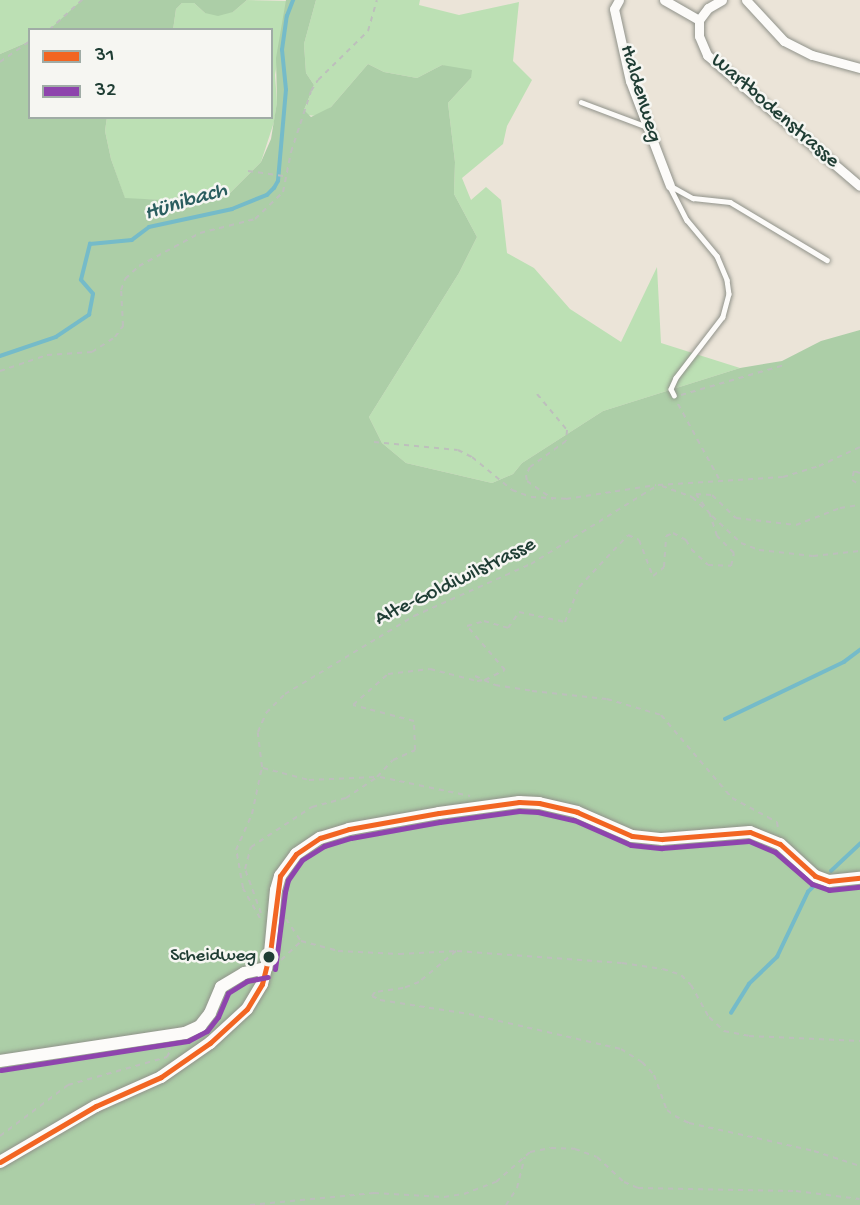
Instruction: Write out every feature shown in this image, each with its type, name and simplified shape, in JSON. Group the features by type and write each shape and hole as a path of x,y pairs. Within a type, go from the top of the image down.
{"street":[{"name":"Haldenweg","path":"617,0 614,9 630,80 645,126 670,186"},
{"path":"664,0 699,20 708,8 722,0"},
{"path":"746,0 784,41 812,55 860,68"},
{"name":"Wartbodenstrasse","path":"699,20 699,36 707,55 860,186"},
{"path":"0,1162 96,1106 162,1077 210,1044 247,1009 262,984 266,968 272,940 276,890 296,854 320,838 349,829 439,813 519,802 539,803 568,809 632,836 662,839 750,832 780,844 816,876 829,881 860,878"},
{"path":"0,1061 185,1034 200,1026 210,1013 221,988 244,972 266,968"}],"lane":[{"path":"581,102 645,126"},
{"path":"670,186 693,198 730,202 827,260"},
{"name":"Haldenweg","path":"670,186 687,220 717,256 727,280 729,294 723,317 676,378 671,389 674,395"}],"path":[{"path":"51,28 82,0"},
{"path":"0,371 47,355 92,352 115,337 123,326 121,290 125,279 139,266 200,233 255,219 283,192 304,110 314,85 368,31 377,0"},
{"path":"0,62 28,42"},
{"path":"248,171 274,177 285,176"},
{"path":"719,480 674,395 697,392 784,365"},
{"path":"537,394 567,430 566,441 530,467 526,475 527,481 554,500"},
{"path":"373,442 458,450 472,457 512,490 554,500 658,485 692,497 741,543 759,550 813,556 860,551"},
{"name":"Alte-Goldiwilstrasse","path":"263,925 243,888 236,850 252,814 262,767 258,732 266,713 285,694 414,616 531,564 658,485 783,477 819,466 860,447"},
{"path":"860,473 854,471 852,480 860,485"},
{"path":"475,676 485,680 505,670 467,626 484,621 508,628 519,612 565,622 579,587 628,535 639,540 653,576 664,567 666,536 673,533 686,540 708,565 731,566 734,553 717,536 710,514 696,494 712,495 736,518 796,525 840,508 860,505"},
{"path":"272,940 245,869 251,847 312,807 346,798 377,777 394,760 415,750 414,721 353,705 388,674 430,669 532,691 607,699 661,715 732,798 777,822 780,844"},
{"path":"262,767 309,780 377,777 471,796"},
{"path":"283,912 301,941 338,951 457,951 546,960 622,963 663,969 686,980 709,1017 724,1031 749,1036 860,1041"},
{"path":"266,968 281,960 301,941"},
{"path":"457,951 419,982 403,988 375,992 372,996 380,1000 468,1014 621,1049 642,1062 654,1075 667,1110 688,1123 814,1151 860,1166"},
{"path":"0,1136 68,1085 167,1056 171,1049 157,1050"},
{"path":"250,1205 374,1194 444,1197 464,1194 496,1182 530,1152 551,1148 575,1149 597,1157 624,1182 638,1188 796,1191 860,1199"},
{"path":"506,1205 517,1188 525,1156"}],"green space":[{"path":"0,0 82,0 59,24 52,28 28,28 28,42 0,54"},
{"path":"82,0 247,0 233,12 218,16 205,13 194,3 182,3 176,9 173,28 51,28"},
{"path":"247,0 287,1 275,75 277,102 274,122 261,162 228,195 219,199 193,194 164,200 125,199 111,159 105,131 107,119 273,119 273,28 173,28 176,9 182,3 194,3 205,13 233,12"},
{"path":"286,0 316,0 304,44 306,73 314,85 304,110 311,117 331,107 368,64 384,72 417,78 442,65 472,70 471,78 448,103 455,162 454,194 477,237 459,273 369,417 382,443 406,463 492,483 513,474 522,463 603,411 740,368 782,361 821,341 860,330 860,1205 0,1205 0,54 28,42 28,119 107,119 105,131 111,159 125,198 164,200 193,194 220,199 228,195 261,162 271,139 277,102 276,58"},
{"path":"316,0 420,0 419,5 459,15 519,2 513,61 532,80 507,126 503,144 462,178 471,200 486,187 501,200 507,253 534,268 570,309 621,342 657,267 661,343 740,368 603,411 522,463 513,474 492,483 406,463 382,443 369,417 459,273 477,237 454,194 455,162 448,103 471,78 442,65 417,78 384,72 368,64 331,107 318,116 305,115 304,110 314,85 306,73 304,44"}],"waterway":[{"name":"Hünibach","path":"0,356 56,337 89,315 93,294 81,280 90,244 132,240 149,227 232,209 267,195 274,188 278,181 286,90 282,50 287,16 293,0"},
{"path":"725,719 844,662 860,650"},
{"path":"831,871 860,844"},
{"path":"731,1013 749,984 777,957 808,892 814,886"}],"transit line":[{"name":"31","path":"0,1162 96,1106 161,1077 210,1043 247,1009 262,984 270,953 280,876 296,854 320,838 349,829 439,813 519,802 539,803 577,812 632,836 662,839 750,832 780,844 815,876 829,881 860,878"},
{"name":"32","path":"275,969 285,892 288,880 302,860 324,846 351,838 440,822 519,811 538,812 574,820 631,845 662,848 749,841 775,852 812,884 829,890 860,887"},
{"name":"32","path":"1,1070 188,1041 207,1031 218,1017 228,993 247,981 268,977"}],"place":[{"name":"Scheidweg","path":"269,957"}]}
